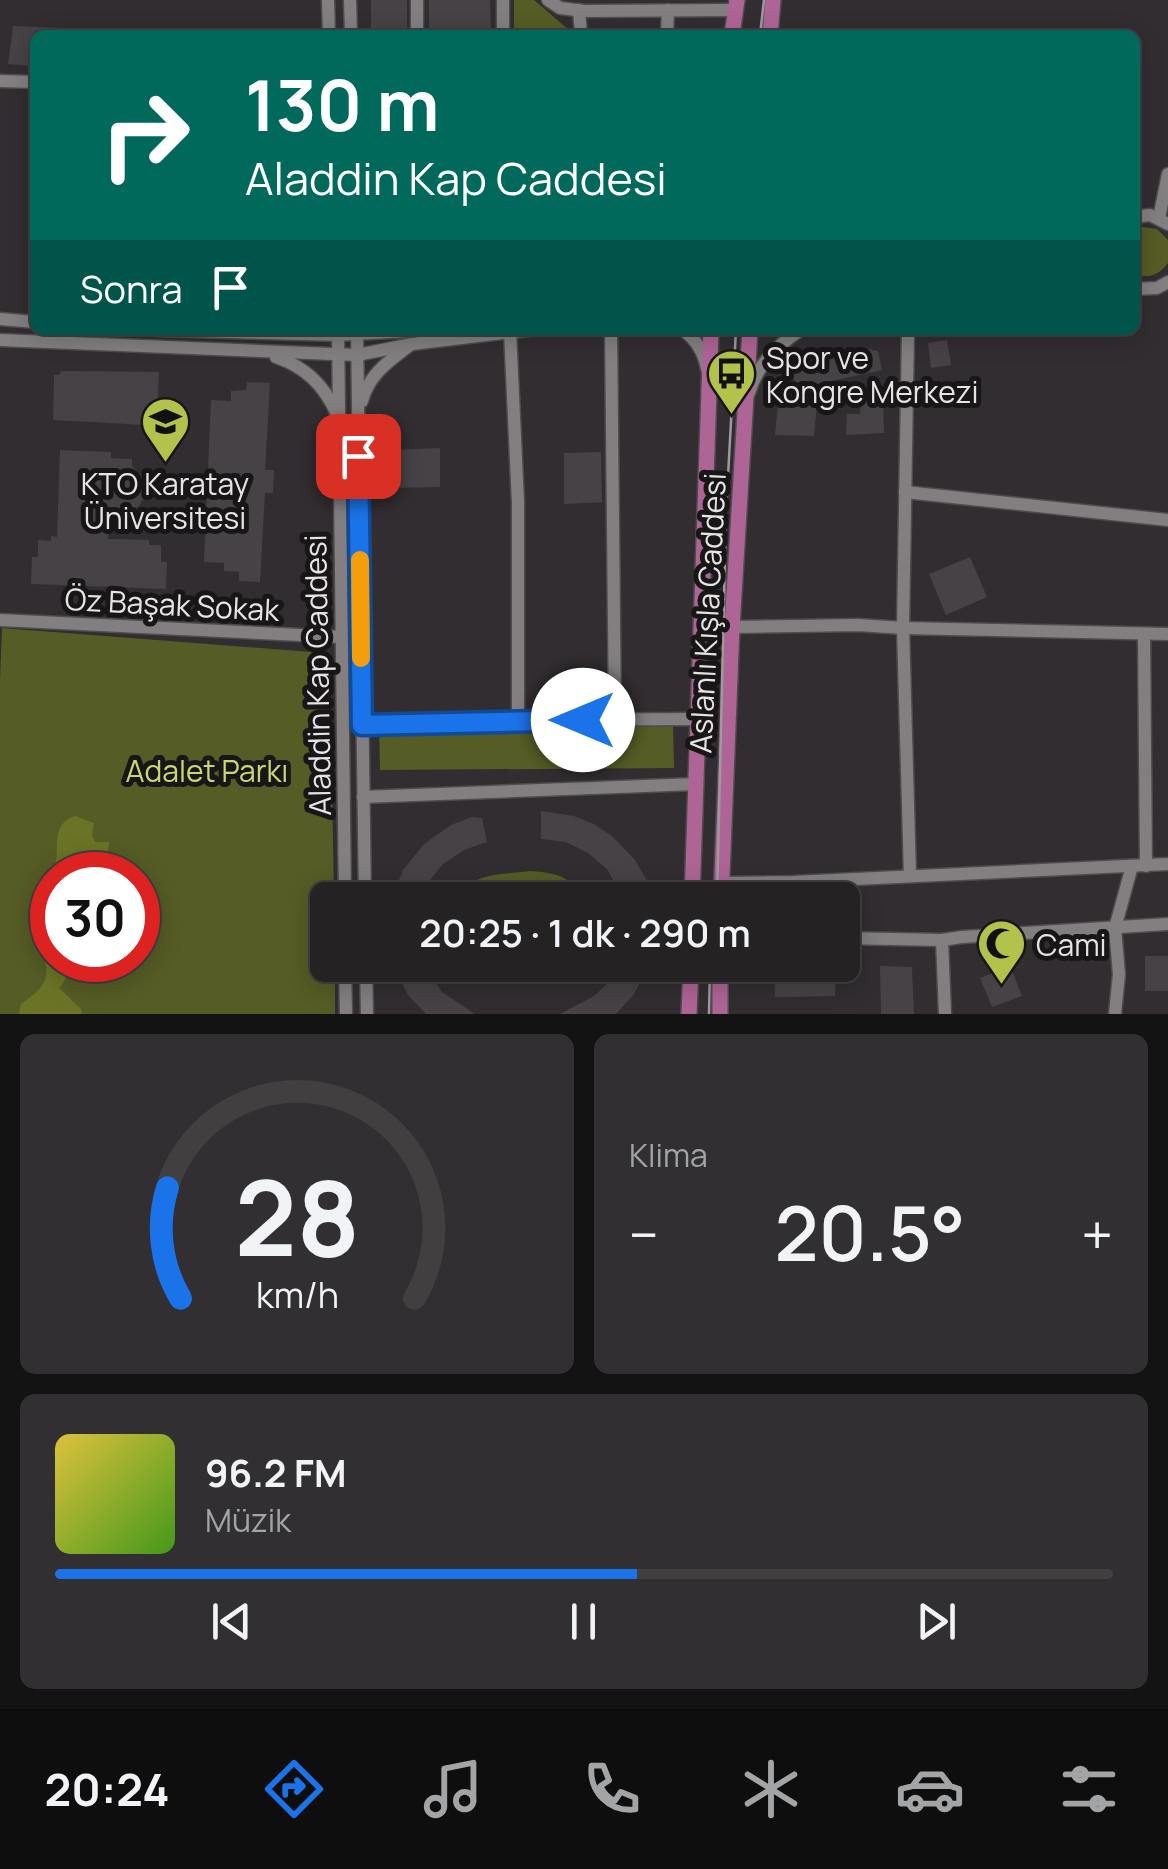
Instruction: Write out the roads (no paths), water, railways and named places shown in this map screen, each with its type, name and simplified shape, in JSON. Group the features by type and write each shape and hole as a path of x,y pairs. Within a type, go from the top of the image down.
{"main road":[{"path":"770,30 773,0"},
{"path":"733,30 736,5"},
{"name":"Aslanlı Kışla Caddesi","path":"693,882 711,335"},
{"name":"Aslanlı Kışla Caddesi","path":"721,882 750,335"},
{"path":"689,1014 690,982"},
{"path":"720,982 720,1014"}],"street":[{"path":"328,0 329,30"},
{"path":"350,0 351,30"},
{"path":"417,0 417,30"},
{"path":"503,0 503,30"},
{"path":"548,0 560,8 579,10 736,5"},
{"path":"579,10 581,30"},
{"path":"667,30 668,10"},
{"path":"0,81 30,82"},
{"path":"1163,221 1168,174"},
{"path":"1151,289 1168,282"},
{"path":"1140,288 1168,295"},
{"path":"0,320 30,322"},
{"name":"Aladdin Kap Caddesi","path":"338,335 345,882"},
{"name":"Aladdin Kap Caddesi","path":"357,335 365,882"},
{"path":"0,340 357,355 410,335"},
{"path":"358,417 364,391 375,373 412,335"},
{"path":"510,335 518,503 518,720"},
{"path":"611,335 616,720"},
{"path":"688,335 705,357 709,384"},
{"path":"746,410 751,386 764,362 792,335"},
{"path":"908,335 903,628 910,876"},
{"path":"264,352 312,375 328,393 338,416"},
{"path":"904,492 1168,520"},
{"name":"Öz Başak Sokak","path":"0,620 341,637"},
{"path":"732,627 858,625 1168,634"},
{"path":"1115,1014 1119,974 1115,928 1139,866 1144,634"},
{"path":"362,725 700,719"},
{"path":"363,797 696,784"},
{"path":"748,882 1168,864"},
{"path":"860,938 942,940 1168,924"},
{"path":"942,940 945,1014"},
{"path":"346,982 346,1014"},
{"path":"366,982 367,1014"}],"tram line":[{"path":"761,30 764,0"},
{"path":"717,882 726,513 736,335"},
{"path":"709,1014 710,982"}],"place":[{"name":"Spor ve Kongre Merkezi","path":"731,416"},
{"name":"KTO Karatay Üniversitesi","path":"165,464"},
{"name":"Cami","path":"1001,986"}],"park label":[{"name":"Adalet Parkı","path":"207,770"}]}
